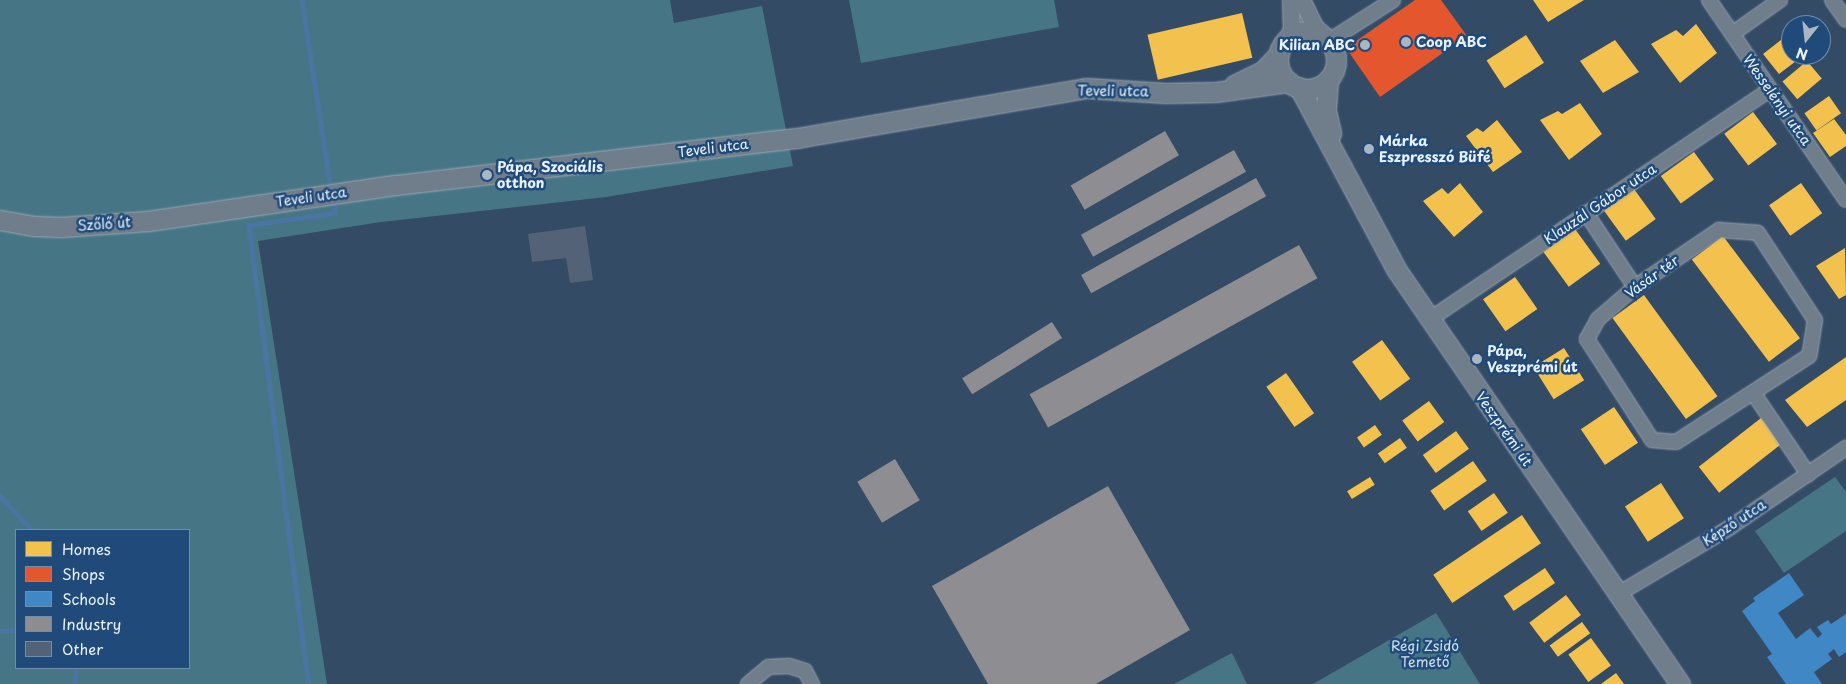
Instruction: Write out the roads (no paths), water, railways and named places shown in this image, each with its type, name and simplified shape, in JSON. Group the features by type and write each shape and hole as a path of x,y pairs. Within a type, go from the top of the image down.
{"main road":[{"path":"1307,31 1327,39 1336,58 1334,70 1328,80 1314,88 1294,85 1279,66 1284,46 1307,31"},
{"name":"Teveli utca","path":"1216,92 1252,77 1270,66 1284,46"},
{"name":"Veszprémi út","path":"1328,80 1326,111 1340,166"},
{"name":"Teveli utca","path":"208,212 345,193 797,138 1087,88 1165,93 1216,92 1294,85"},
{"name":"Veszprémi út","path":"1294,85 1396,269 1680,684"},
{"name":"Szőlő út","path":"0,220 34,226 87,226 208,212"}],"street":[{"path":"1284,46 1292,29 1291,0"},
{"path":"1302,0 1315,27 1327,39 1393,0"},
{"name":"Wesselényi utca","path":"1709,0 1846,200"},
{"path":"1732,34 1780,0"},
{"path":"1832,0 1846,20"},
{"name":"Klauzál Gábor utca","path":"1430,319 1770,90"},
{"path":"1586,213 1635,287"},
{"name":"Vásár tér","path":"1719,230 1758,232 1815,320 1809,356 1754,394 1676,442 1652,440 1587,339 1598,319 1635,287 1719,230"},
{"path":"1754,394 1808,474"},
{"name":"Képző utca","path":"1618,594 1729,528 1846,448"},
{"path":"748,684 768,667 790,666 805,671 812,684"}],"waterway":[{"path":"302,0 331,189"},
{"path":"308,684 248,225 335,213 333,199"},
{"path":"0,496 31,529"},
{"path":"0,631 15,630"},
{"path":"74,684 76,669"}],"place":[{"name":"Coop ABC","path":"1406,42"},
{"name":"Kilian ABC","path":"1365,45"},
{"name":"Márka Eszpresszó Büfé","path":"1369,149"},
{"name":"Pápa, Szociális otthon","path":"487,175"},
{"name":"Pápa, Veszprémi út","path":"1477,359"}],"park label":[{"name":"Régi Zsidó Temető","path":"1425,654"}]}
